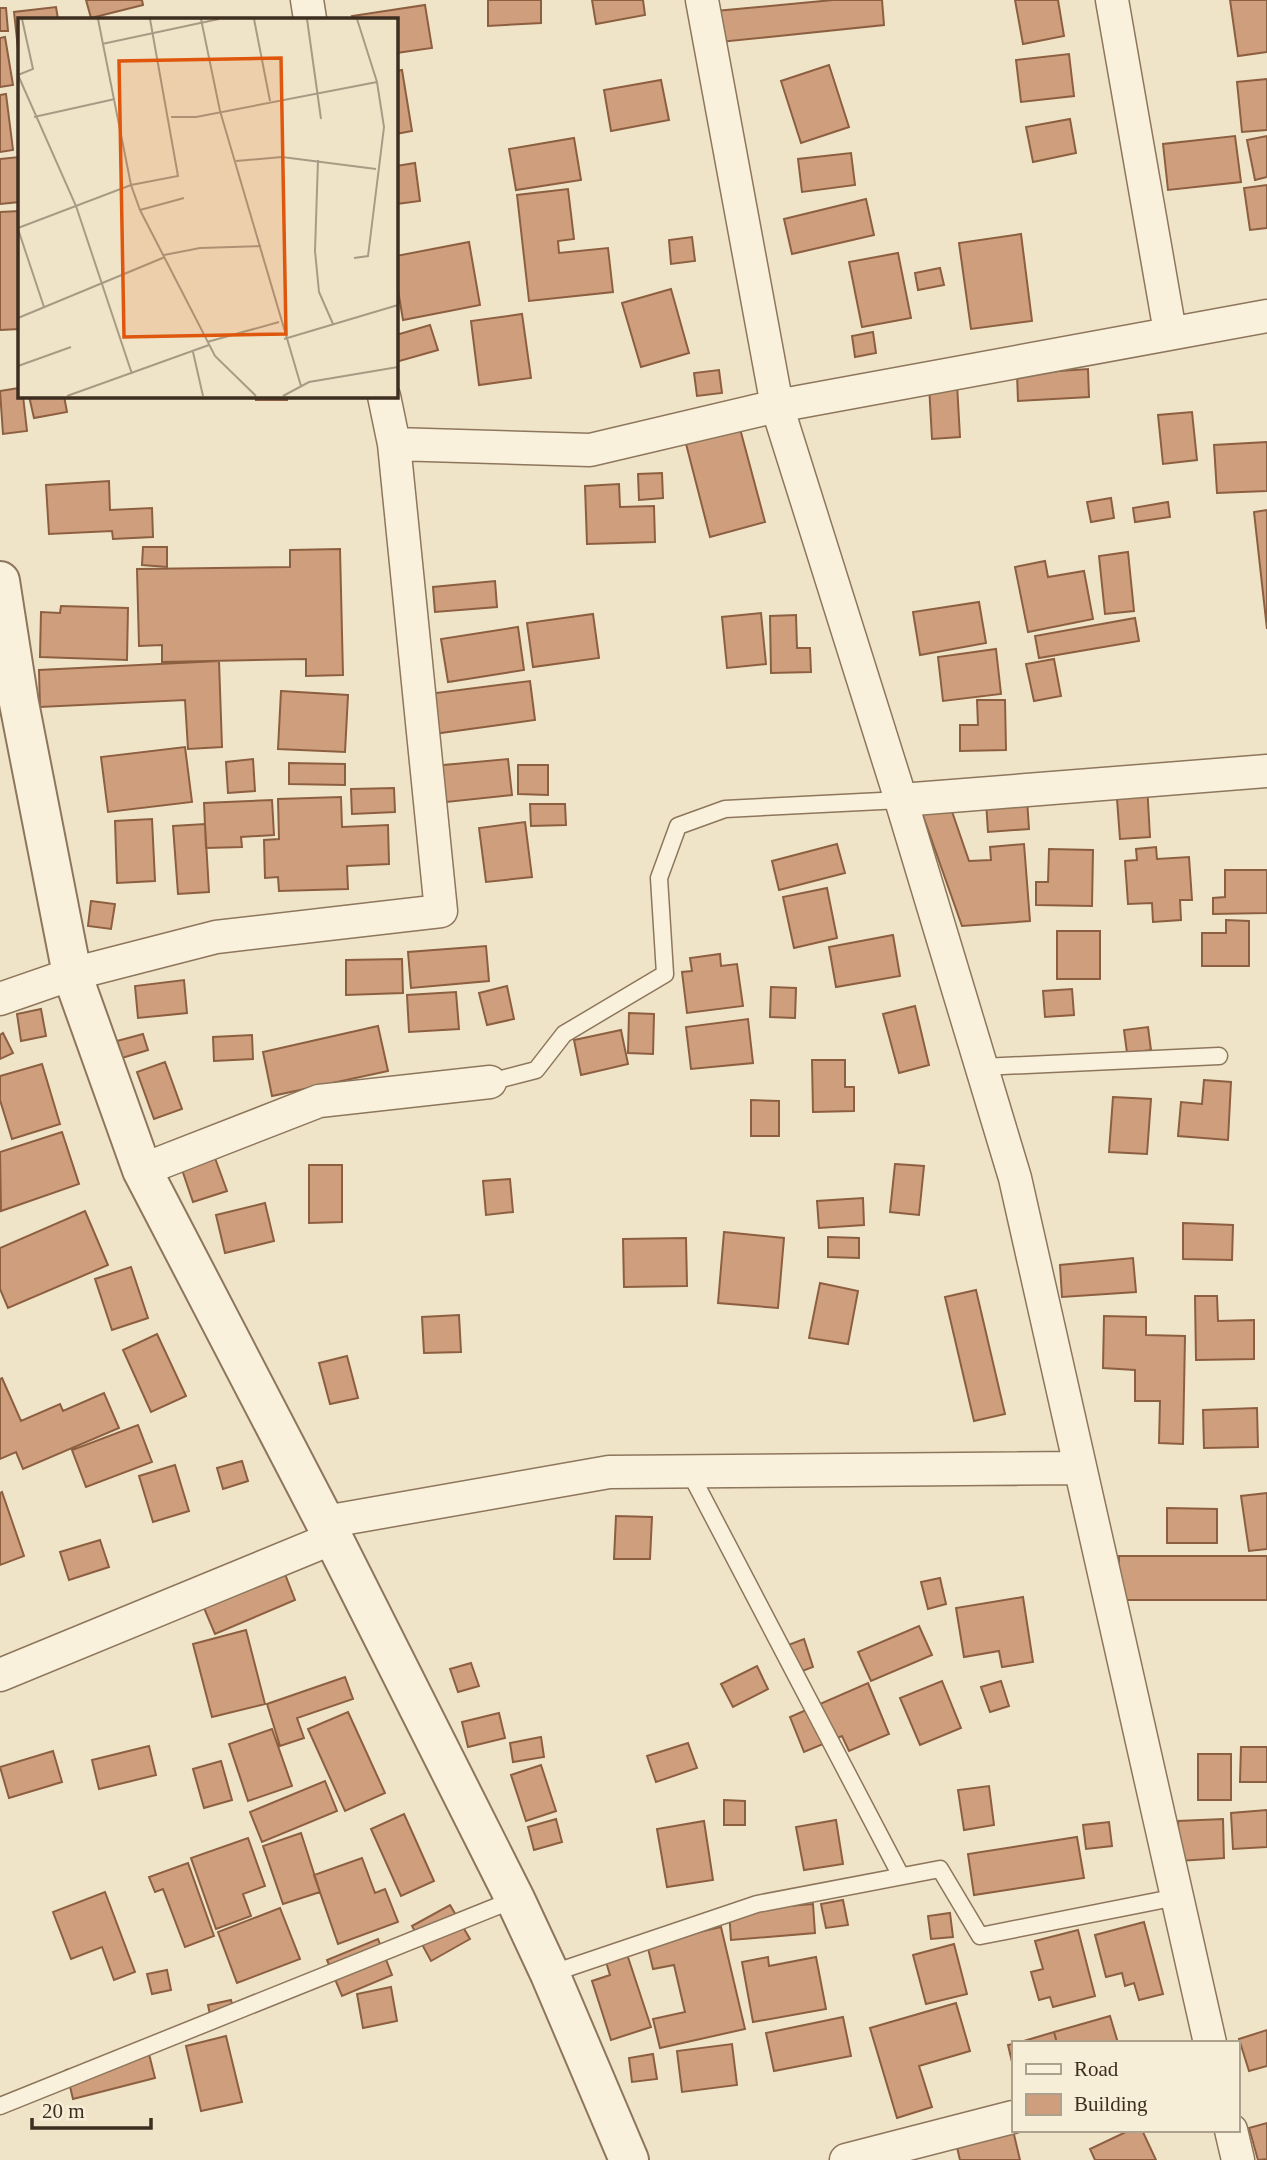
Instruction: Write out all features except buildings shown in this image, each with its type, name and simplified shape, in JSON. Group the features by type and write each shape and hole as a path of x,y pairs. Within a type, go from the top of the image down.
{"street":[{"path":"307,0 310,18"},
{"path":"702,0 778,406 1015,1178 1210,2041"},
{"path":"1112,0 1170,332"},
{"path":"394,444 590,450 778,406 1267,316"},
{"path":"0,999 72,974 216,937 440,911 394,444 384,397"},
{"path":"0,581 9,703 72,974 142,1170 329,1530 514,1899 550,1974 629,2160"},
{"path":"901,800 1267,771"},
{"path":"142,1170 319,1101 491,1082"},
{"path":"0,1675 329,1530 609,1472 1080,1468"},
{"path":"846,2160 1012,2117"},
{"path":"1231,2132 1238,2160"}],"lane":[{"path":"491,1082 536,1070 564,1034 665,974 659,878 678,826 725,809 901,800"},
{"path":"982,1067 1219,1056"},
{"path":"689,1471 901,1876"},
{"path":"550,1974 757,1904 940,1869 980,1936 1177,1897"},
{"path":"0,2106 514,1899"}]}
